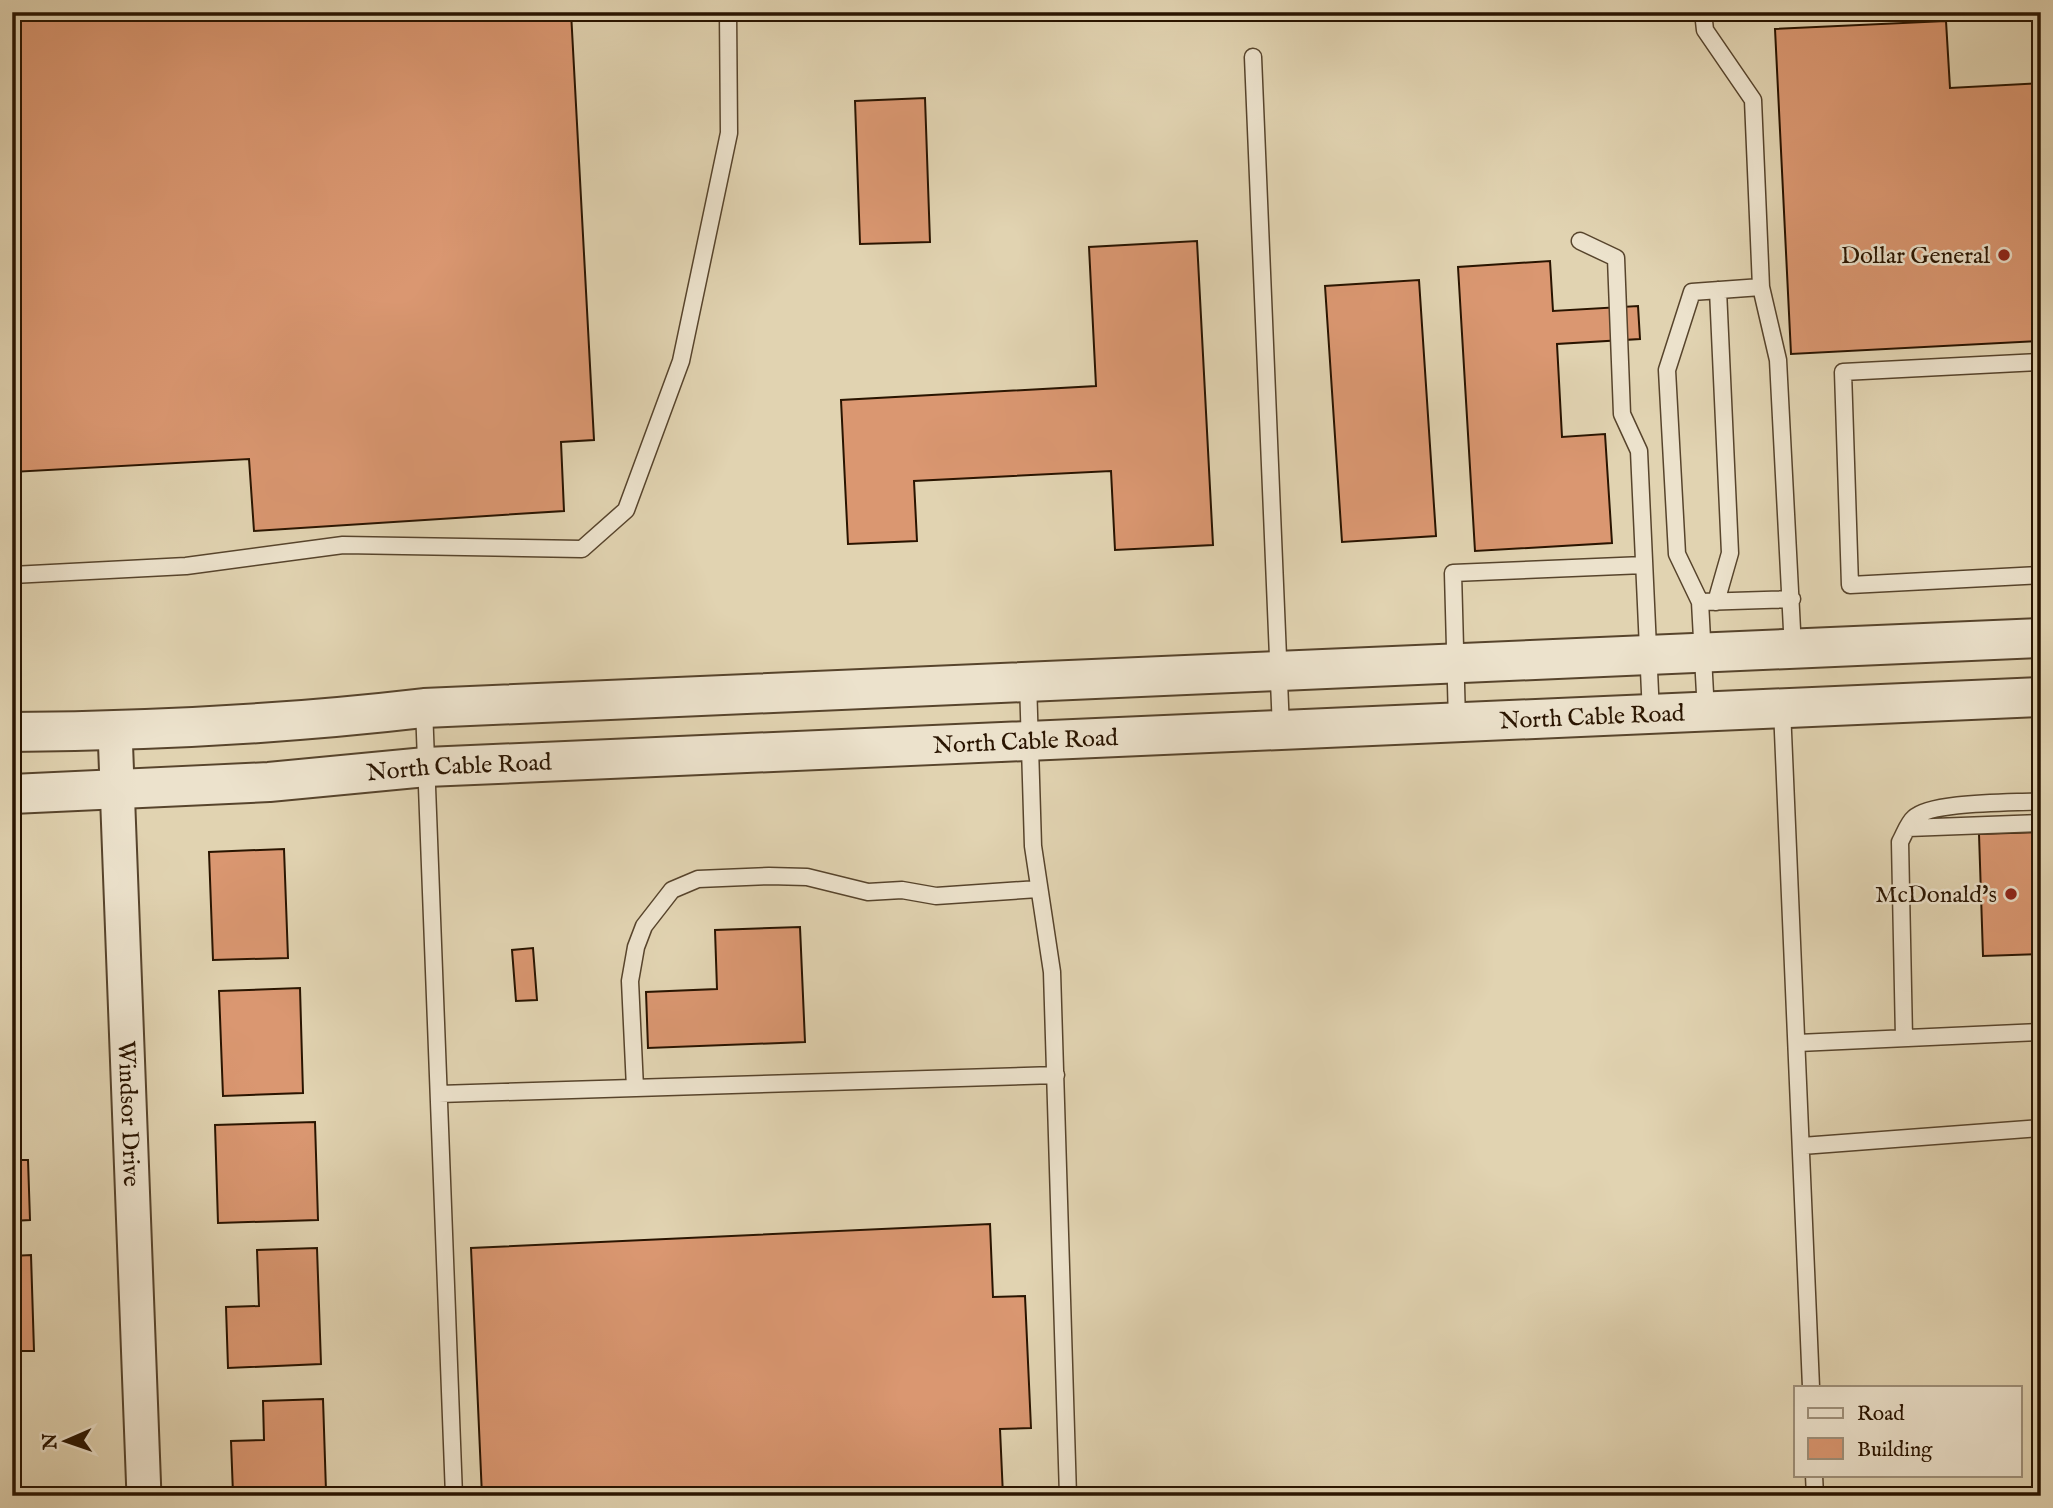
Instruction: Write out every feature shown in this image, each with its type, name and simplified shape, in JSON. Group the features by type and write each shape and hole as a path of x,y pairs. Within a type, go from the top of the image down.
{"street":[{"path":"12,732 115,731 356,716 424,708 2041,638"},
{"name":"North Cable Road","path":"12,794 269,782 426,767 2041,697"},
{"name":"Windsor Drive","path":"115,731 144,1496"}],"lane":[{"path":"12,575 186,566 343,545 582,549 626,510 681,360 729,132 727,12"},
{"path":"1703,12 1705,30 1753,100 1761,287 1778,360 1793,649"},
{"path":"1253,57 1281,729"},
{"path":"1580,241 1616,258 1622,414 1639,452 1651,714"},
{"path":"1708,602 1677,554 1667,370 1692,292 1761,287"},
{"path":"1706,712 1703,652 1708,602 1730,553 1718,290"},
{"path":"2041,362 1843,372 1850,585 2041,575"},
{"path":"1457,722 1452,573 1644,565"},
{"path":"1708,602 1792,599"},
{"path":"1028,681 1034,846 1038,889 1052,972 1068,1496"},
{"path":"424,708 454,1496"},
{"path":"1782,709 1811,1386"},
{"path":"1904,1038 1900,842 1914,817 1936,807 2041,801"},
{"path":"1908,828 2041,823"},
{"path":"635,1088 630,981 636,947 644,926 672,890 698,879 769,876 807,877 868,892 902,890 936,896 1038,889"},
{"path":"1798,1043 2041,1032"},
{"path":"439,1094 1056,1075"},
{"path":"1802,1146 2041,1128"},
{"path":"1814,1476 1815,1496"}],"building":[{"path":"12,12 571,12 594,440 561,442 564,511 254,531 249,459 12,472"},
{"path":"1946,21 1950,88 2041,83 2041,341 1791,354 1775,29"},
{"path":"925,98 930,242 860,244 855,101"},
{"path":"1197,241 1213,545 1115,550 1111,471 914,481 917,541 848,544 841,400 1096,386 1089,247"},
{"path":"1550,261 1553,311 1638,306 1640,339 1557,344 1562,437 1605,434 1612,543 1475,551 1458,267"},
{"path":"1419,280 1436,536 1342,542 1325,286"},
{"name":"McDonald's","path":"2041,832 2041,954 1983,956 1979,834"},
{"path":"284,849 288,958 213,960 209,852"},
{"path":"12,870 17,870 21,967 12,967"},
{"path":"800,927 805,1042 648,1048 646,992 717,989 715,930"},
{"path":"533,948 537,1000 516,1001 512,950"},
{"path":"300,988 303,1093 223,1096 219,991"},
{"path":"12,990 16,1093 12,1093"},
{"path":"315,1122 318,1220 218,1223 215,1125"},
{"path":"12,1160 28,1160 30,1220 12,1221"},
{"path":"990,1224 993,1297 1025,1296 1031,1428 1000,1429 1003,1496 482,1496 471,1248"},
{"path":"317,1248 321,1364 228,1368 226,1307 259,1306 257,1250"},
{"path":"31,1255 34,1351 12,1351 12,1256"},
{"path":"323,1399 326,1491 233,1494 231,1441 264,1440 263,1401"}],"place":[{"name":"Dollar General","path":"2004,255"},
{"name":"McDonald's","path":"2011,894"}]}
